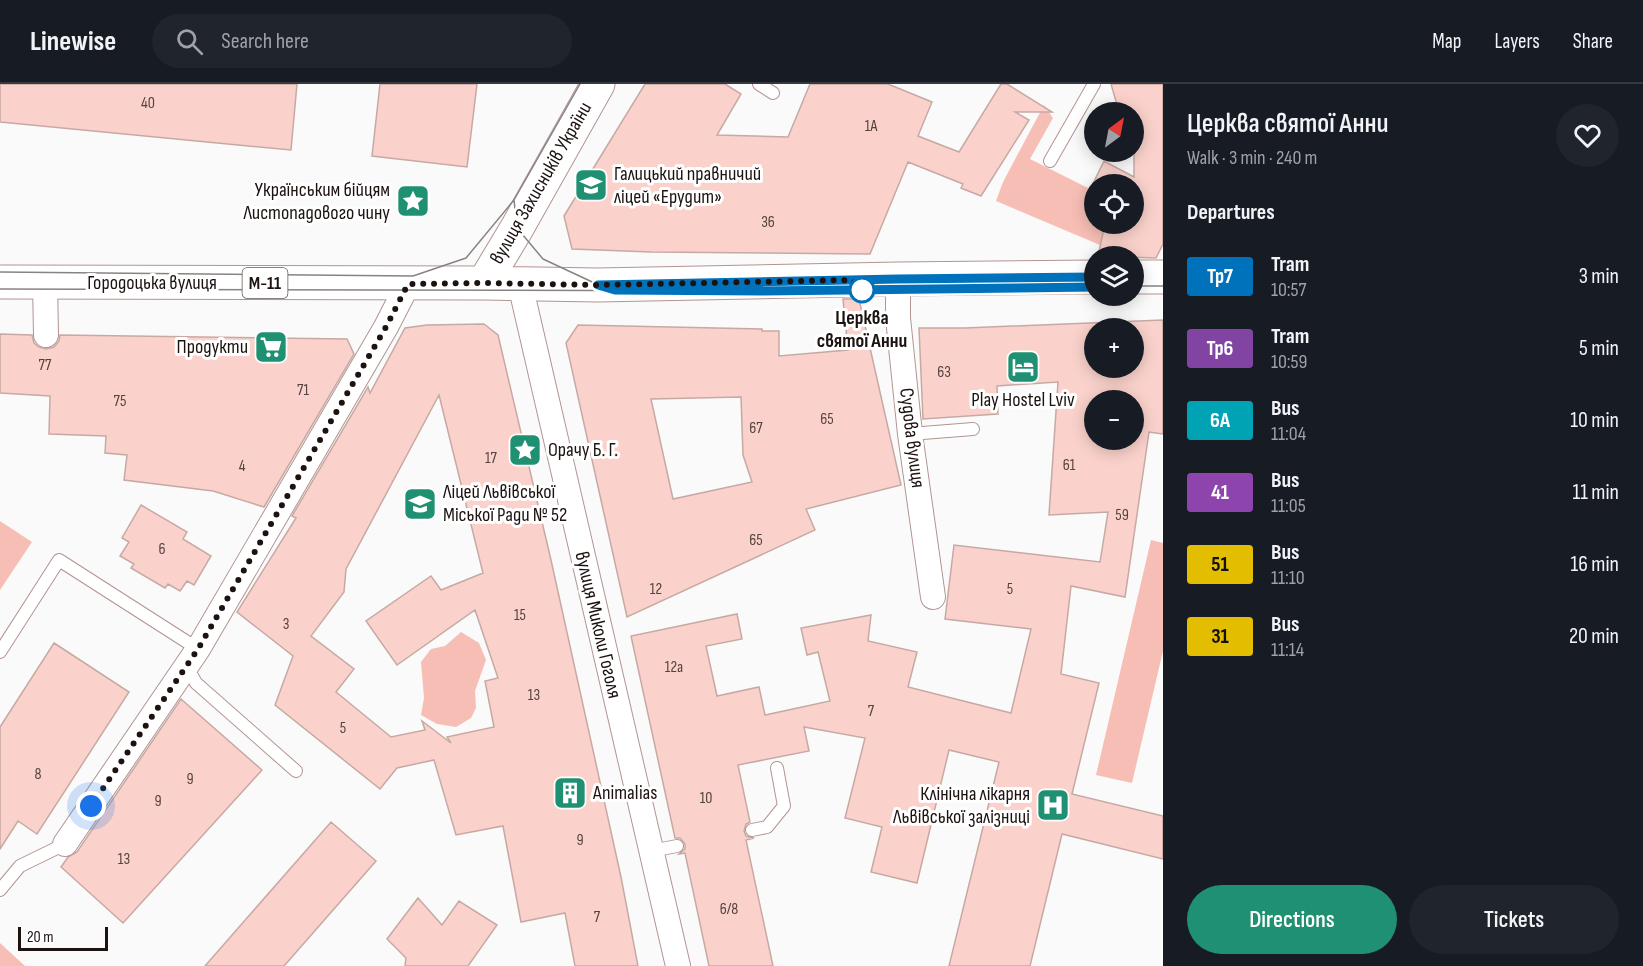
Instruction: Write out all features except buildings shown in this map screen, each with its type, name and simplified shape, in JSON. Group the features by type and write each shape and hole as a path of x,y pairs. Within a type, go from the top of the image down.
{"main road":[{"name":"вулиця Захисників України","path":"484,283 598,84"},
{"path":"1144,277 1163,277"},
{"name":"Городоцька вулиця","path":"0,282 598,285 1084,278"}],"street":[{"name":"Судова вулиця","path":"898,279 898,318 910,434 933,597"},
{"path":"45,282 46,335"},
{"path":"65,844 198,649 386,327 408,284"},
{"name":"вулиця Миколи Гоголя","path":"520,284 678,966"}],"lane":[{"path":"759,84 773,93"},
{"path":"1050,161 1094,84"},
{"path":"910,434 973,429"},
{"path":"0,652 59,560 198,649"},
{"path":"183,672 192,676 196,683 296,771"},
{"path":"752,830 767,827 784,806 777,768"},
{"path":"0,890 21,866 65,844"},
{"path":"651,851 677,846"}],"shaded area":[{"path":"1044,105 1053,118 1030,159 1084,186 1084,234 1103,234 1100,245 996,201 1003,182"},
{"path":"0,521 32,542 0,590"},
{"path":"1151,540 1163,543 1163,651 1132,783 1096,775"},
{"path":"461,632 479,643 486,660 475,691 476,708 471,718 456,727 437,724 421,715 424,698 421,662 431,649 445,646"},
{"path":"0,943 25,966 0,966"}],"tram line":[{"path":"0,272 413,276 466,258 514,200 580,84"},
{"path":"514,200 517,228 543,259 603,287"},
{"name":"Тр7","path":"1084,277 598,285 615,290 763,291 1084,287"},
{"path":"1144,286 1163,286"},
{"path":"0,289 763,291 1084,287"}],"place":[{"name":"Галицький правничий ліцей «Ерудит»","path":"591,185"},
{"name":"Українським бійцям Листопадового чину","path":"413,201"},
{"name":"Церква святої Анни","path":"862,290"},
{"name":"Продукти","path":"271,347"},
{"name":"Play Hostel Lviv","path":"1023,367"},
{"name":"Орачу Б. Г.","path":"525,450"},
{"name":"Ліцей Львівської Міської Ради № 52","path":"420,504"},
{"name":"Animalias","path":"570,793"},
{"name":"Клінічна лікарня Львівської залізниці","path":"1053,805"}],"route":[{"path":"91,806 198,649 386,327 408,284 598,285 852,280 862,290"}]}
